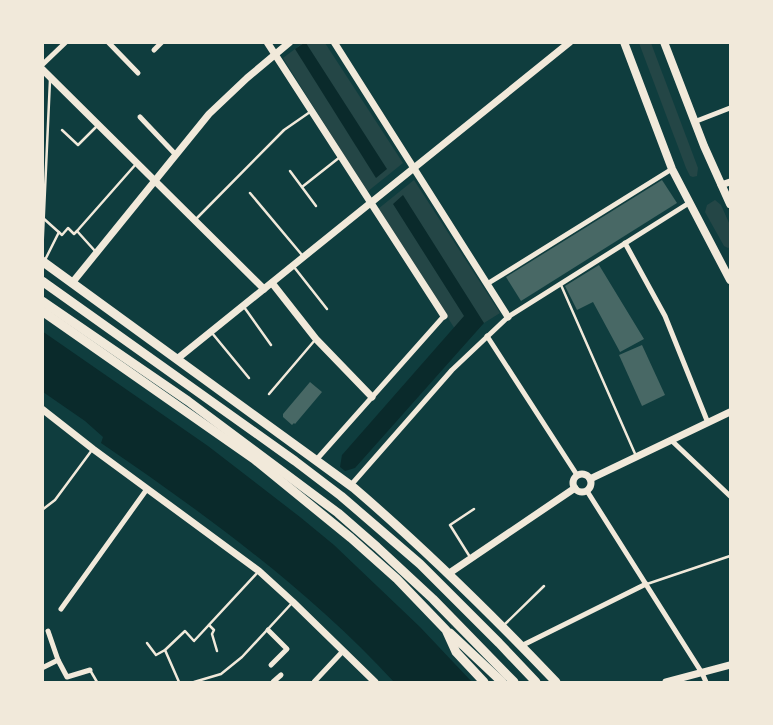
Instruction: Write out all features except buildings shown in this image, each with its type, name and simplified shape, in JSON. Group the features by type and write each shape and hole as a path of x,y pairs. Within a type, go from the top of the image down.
{"main road":[{"path":"624,42 672,169 689,203 727,264 730,280"},
{"path":"664,42 694,122 730,204"},
{"path":"43,260 351,485 448,574 556,682"},
{"path":"42,282 295,462 348,502 420,564 536,682"},
{"path":"42,301 195,406 292,478 377,546 433,599 514,682"},
{"path":"42,312 254,459 351,538 397,579 446,630 501,681"},
{"path":"377,546 397,579"},
{"path":"446,630 456,652 484,682"}],"street":[{"path":"42,65 66,42"},
{"path":"108,42 138,73"},
{"path":"154,50 162,42"},
{"path":"267,42 444,316 317,459"},
{"path":"72,283 220,102 290,42"},
{"path":"334,42 508,317"},
{"path":"177,359 570,42"},
{"path":"42,69 264,289"},
{"path":"694,122 730,108"},
{"path":"140,117 176,154"},
{"path":"487,284 672,169"},
{"path":"721,185 730,182"},
{"path":"351,485 452,370 508,317 689,203"},
{"path":"625,243 664,316 708,423"},
{"path":"272,283 316,339 372,397"},
{"path":"487,336 577,475"},
{"path":"42,409 93,449 259,571 375,682"},
{"path":"590,479 730,412"},
{"path":"671,440 730,496"},
{"path":"587,491 579,492 572,482 577,475 583,474 590,479"},
{"path":"587,491 590,487 590,479"},
{"path":"448,574 575,488"},
{"path":"61,609 147,489"},
{"path":"587,491 706,682"},
{"path":"521,646 646,584"},
{"path":"268,630 287,649 271,665"},
{"path":"48,632 58,660 67,677 90,670"},
{"path":"314,682 343,651"},
{"path":"42,668 58,660"},
{"path":"666,682 730,665"},
{"path":"273,682 281,675"}],"lane":[{"path":"43,260 44,188 50,77"},
{"path":"195,220 284,130 312,112"},
{"path":"62,130 78,146 98,124"},
{"path":"302,187 341,157"},
{"path":"44,218 62,235 68,228 74,234 137,163"},
{"path":"290,170 316,206"},
{"path":"250,193 303,257"},
{"path":"77,231 96,253"},
{"path":"43,260 59,232"},
{"path":"293,266 327,309"},
{"path":"560,284 637,457"},
{"path":"243,306 271,345"},
{"path":"211,332 249,378"},
{"path":"269,394 316,339"},
{"path":"42,510 55,500 93,449"},
{"path":"471,558 450,525 474,509"},
{"path":"646,584 730,556"},
{"path":"147,643 156,655 165,650 185,631 194,641 259,571"},
{"path":"502,627 544,586"},
{"path":"194,682 221,674 242,657 293,602"},
{"path":"209,625 214,630 212,634 217,651"},
{"path":"165,650 179,682"},
{"path":"90,670 97,682"}],"shaded area":[{"path":"303,43 325,43 403,163 367,192 283,58"},
{"path":"306,43 387,169 376,178 295,49"},
{"path":"639,43 651,43 698,168 697,176 690,176 686,168"},
{"path":"414,180 500,313 484,323 464,317 455,329 378,209"},
{"path":"403,195 484,323 355,468 345,471 340,467 342,455 464,316 393,204"},
{"path":"715,200 721,205 730,225 730,247 728,248 724,246 705,212 707,205"},
{"path":"42,331 208,446 300,517 334,545 420,627 472,682 394,682 327,615 291,584 217,525 101,443 103,437 85,421 43,392"}]}
